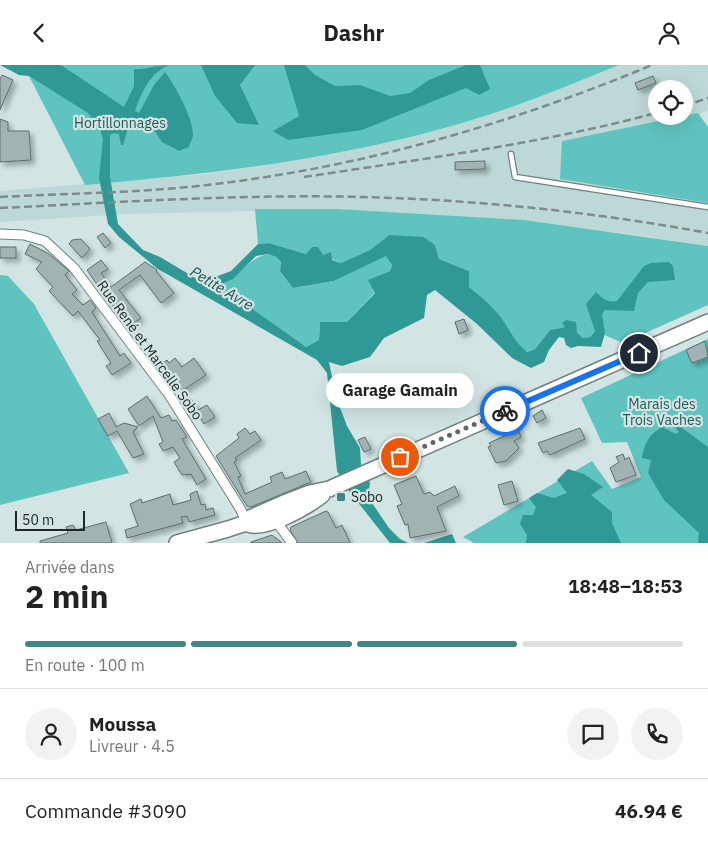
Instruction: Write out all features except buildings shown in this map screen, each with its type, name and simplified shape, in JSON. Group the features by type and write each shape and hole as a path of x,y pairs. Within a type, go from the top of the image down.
{"main road":[{"path":"177,543 246,523 250,518 272,515 314,501 329,489 344,482 708,322"}],"street":[{"name":"Rue René et Marcelle Sobo","path":"0,234 24,235 46,241 74,268 170,396 241,510 246,523"},
{"path":"272,515 292,543"}],"lane":[{"path":"511,154 515,177 708,207"}],"shaded area":[{"path":"0,65 61,65 124,107 134,86 134,69 169,65 156,73 147,84 135,111 139,113 154,85 165,72 178,93 190,120 193,135 189,147 179,151 162,142 148,121 134,118 129,125 123,145 121,145 119,134 114,133 110,135 110,177 118,224 143,250 160,257 202,282 231,271 258,244 269,243 306,254 312,247 318,247 323,255 331,252 332,260 341,263 370,250 389,235 423,237 435,245 439,259 469,271 469,287 497,313 517,342 527,352 535,349 550,330 565,327 562,323 566,320 576,322 577,333 583,338 590,337 595,331 586,304 596,292 605,300 617,301 644,266 651,263 669,262 673,266 675,280 648,282 638,293 634,311 605,310 602,314 605,333 601,347 578,346 571,348 566,345 564,338 559,337 549,350 544,362 531,368 512,358 477,324 435,290 427,295 424,318 384,338 370,357 342,366 329,362 336,397 347,426 360,448 361,465 370,483 368,497 389,528 400,539 408,543 390,543 349,491 337,471 327,373 317,360 158,269 119,237 108,224 99,178 103,139 100,129 88,113 29,76 19,75","holes":["268,254 276,257 281,262 280,271 293,288 334,281 386,256 392,265 390,271 368,280 375,293 347,322 320,322 319,340 306,347 248,306 213,288 233,279 256,256"]},
{"path":"201,65 255,65 240,85 259,125 237,123 215,96"},
{"path":"284,65 305,65 315,75 335,86 360,85 390,96 410,93 429,80 466,65 480,65 490,89 479,95 466,88 362,130 288,140 273,131 299,116"},
{"path":"619,65 708,65 708,110 693,117 693,80 648,80 648,125 676,125 561,179 708,203 708,246 624,233 337,209 125,214 0,222 0,191 205,174 322,156 438,130 556,90"},
{"path":"678,425 708,447 708,543 698,543 699,533 664,500 648,473 651,460 642,458 644,448 654,433 662,427 676,434 679,432 674,426"},
{"path":"568,469 584,474 603,487 591,495 612,512 612,523 621,543 526,543 527,535 520,524 523,515 533,515 536,507 529,498 537,493 554,498 567,493 557,480"},
{"path":"452,534 456,543 424,543"}],"green space":[{"name":"Hortillonnages","path":"1,65 619,65 506,109 394,141 262,165 174,177 85,185 29,76"},
{"path":"698,113 708,127 708,203 560,179 562,141 648,123 648,125 693,125 693,114"},
{"path":"255,209 337,209 524,220 708,246 708,305 623,343 595,331 590,337 583,338 565,327 550,330 535,349 526,352 497,313 469,287 469,271 439,259 435,245 389,235 370,250 341,263 323,255 306,254 269,243 258,244"},
{"path":"268,254 276,257 281,262 280,271 293,288 334,281 387,255 392,265 390,271 369,280 375,292 347,322 320,322 319,340 306,347 212,288 229,280 253,260"},
{"path":"0,275 8,276 34,304 129,473 0,505"},
{"name":"Marais des Trois Vaches","path":"708,339 708,543 474,543 463,537 592,461 612,489 641,477 627,442 602,443 581,398"}],"railway":[{"path":"0,197 139,191 195,186 278,175 333,165 387,153 495,123 600,86 652,65"},
{"path":"693,103 708,98"},
{"path":"304,177 525,142 569,134 648,115"},
{"path":"0,208 227,198 363,197 450,201 536,208 708,233"}],"way so far":[{"path":"400,457 505,411"}],"place":[{"name":"Garage Gamain","path":"400,457"},
{"name":"Sobo","path":"341,497"}],"route":[{"path":"505,411 639,353"}],"water label":[{"name":"Petite Avre","path":"222,288"}]}
